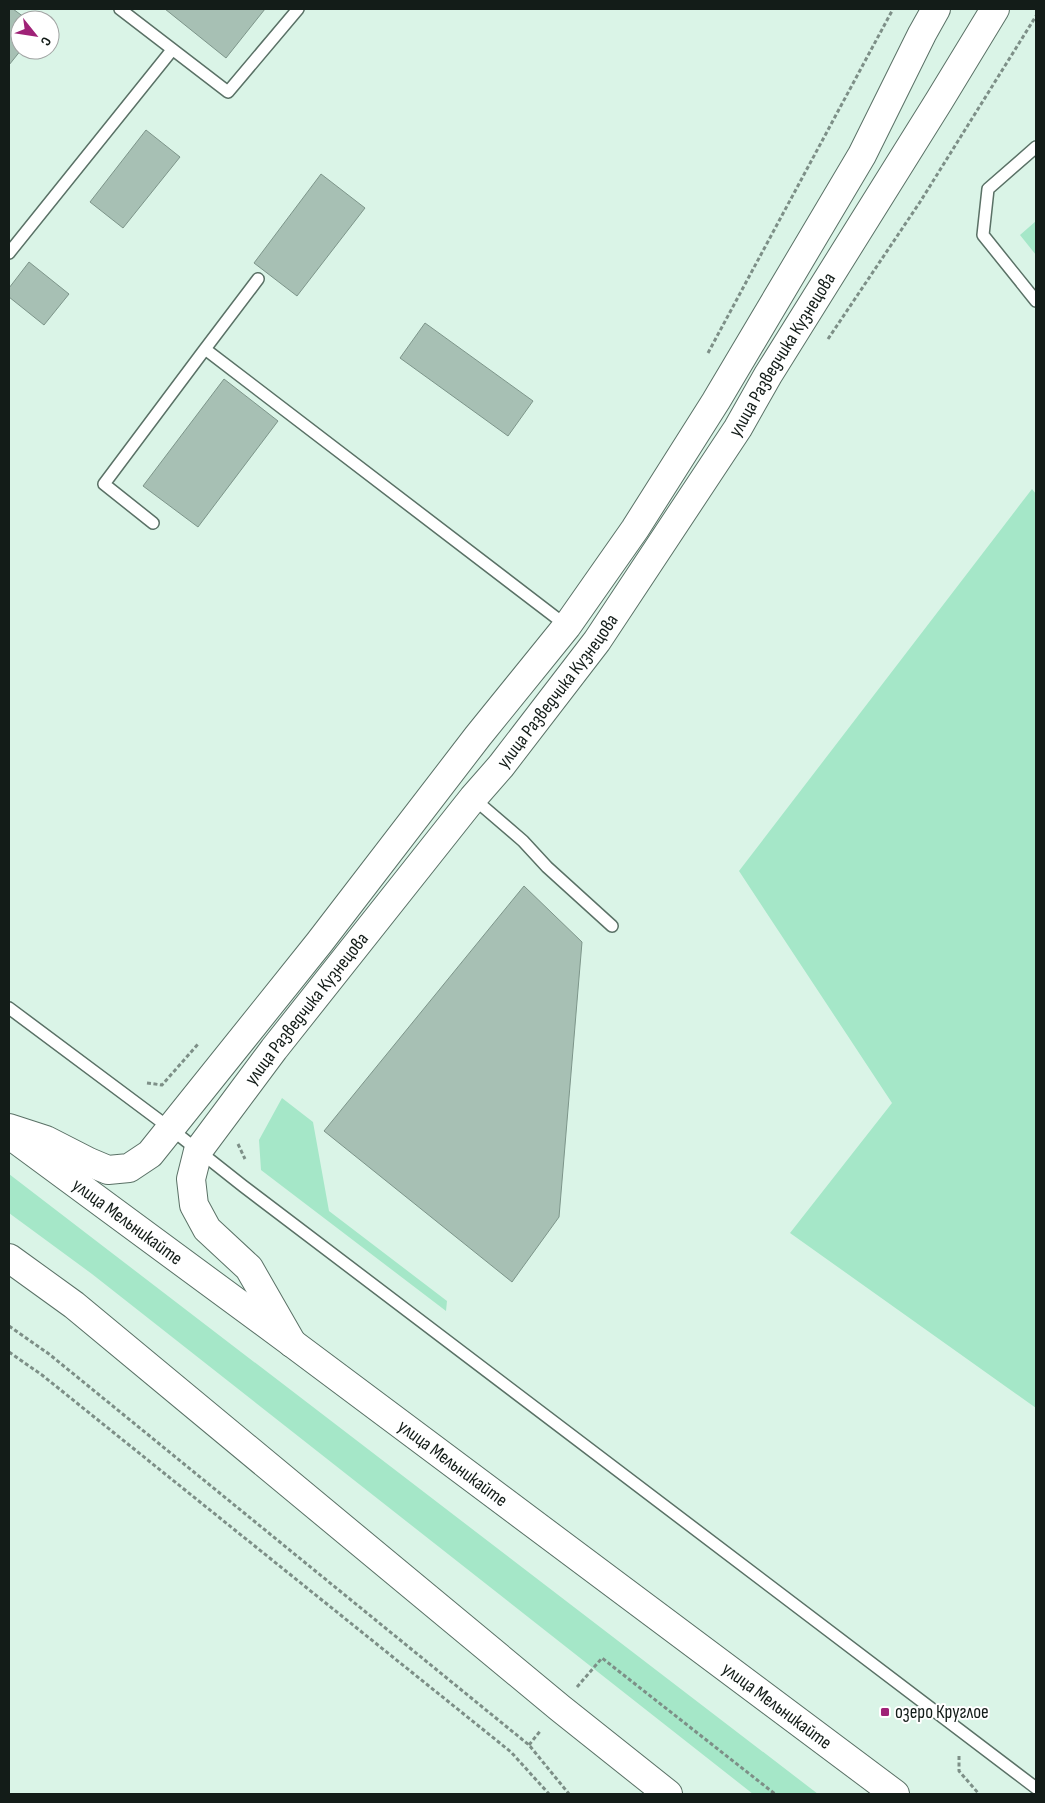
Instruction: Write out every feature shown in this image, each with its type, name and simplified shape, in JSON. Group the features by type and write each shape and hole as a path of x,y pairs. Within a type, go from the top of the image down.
{"main road":[{"name":"улица Разведчика Кузнецова","path":"9,1128 46,1140 108,1170 129,1168 150,1154 171,1129 319,943 472,744 567,626 635,529 716,401 862,155 936,9"},
{"name":"улица Разведчика Кузнецова","path":"292,1343 249,1268 207,1229 194,1205 191,1179 198,1151 274,1049 473,798 502,766 597,641 727,445 773,367 940,101 994,9"},
{"name":"улица Мельникайте","path":"9,1134 895,1794"},
{"path":"9,1258 74,1305 560,1708 668,1794"}],"lane":[{"path":"120,9 228,92 298,9"},
{"path":"9,254 172,50"},
{"path":"1036,147 988,189 982,236 1036,301"},
{"path":"154,523 104,484 258,279"},
{"path":"205,349 567,626"},
{"path":"473,798 523,841 547,867 612,926"},
{"path":"9,1008 171,1129 1036,1788"}],"path":[{"path":"707,355 893,9"},
{"path":"143,1083 162,1085 200,1041"},
{"path":"237,1142 246,1163"},
{"path":"9,1326 49,1354 529,1745 569,1794"},
{"path":"9,1352 42,1375 511,1752 549,1794"},
{"path":"529,1745 602,1658 775,1794"}],"green space":[{"path":"1036,221 1036,255 1020,235"},
{"path":"1032,489 1036,494 1036,1408 790,1233 892,1103 739,871"},
{"path":"282,1098 313,1122 329,1211 447,1301 446,1311 261,1170 259,1140"},
{"path":"9,1174 818,1794 753,1794 92,1274 9,1213"}],"building":[{"path":"9,9 13,9 14,10 10,10 10,60 13,60 9,65"},
{"path":"165,9 265,9 226,58"},
{"path":"146,130 180,157 123,228 90,202"},
{"path":"321,174 365,208 297,296 254,263"},
{"path":"29,262 69,294 44,325 9,297 9,288"},
{"path":"425,323 533,401 508,436 400,358"},
{"path":"224,379 278,421 198,527 143,486"},
{"path":"524,886 582,942 559,1217 512,1282 324,1131"}],"place":[{"name":"озеро Круглое","path":"885,1712"}]}
